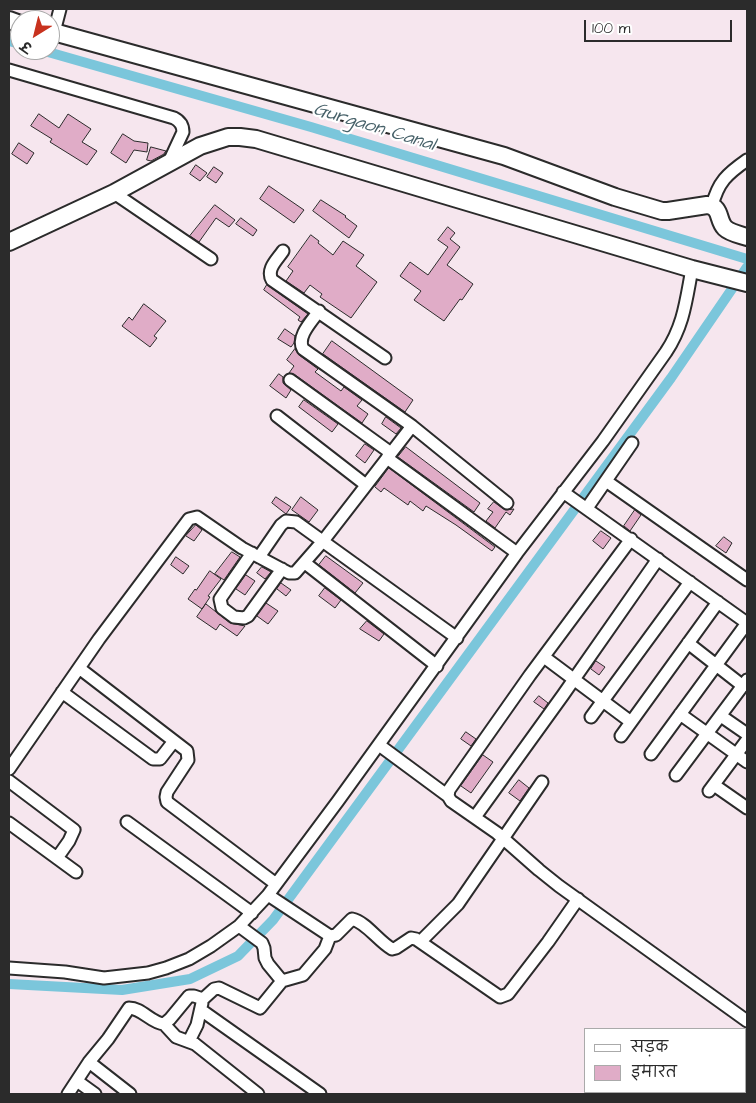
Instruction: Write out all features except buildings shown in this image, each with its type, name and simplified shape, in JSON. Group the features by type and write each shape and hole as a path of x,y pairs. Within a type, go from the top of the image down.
{"street":[{"path":"60,33 504,156 615,197 662,211 712,206 719,212 723,227 747,237"},
{"path":"9,70 174,118 179,121 183,132 169,162"},
{"path":"9,242 114,193 200,146 228,137 240,136 747,283"},
{"path":"712,206 717,188 722,180 747,160"},
{"path":"114,193 211,259"},
{"path":"283,251 270,270 270,277 385,358"},
{"path":"248,933 252,913 268,895 379,746 674,340 700,270"},
{"path":"319,311 302,337 301,346 303,349 412,426 507,504"},
{"path":"290,380 517,554"},
{"path":"277,416 366,485"},
{"path":"9,769 99,639 191,517 200,519 256,555 282,569 295,573 323,541 412,426"},
{"path":"581,504 606,481 632,444"},
{"path":"606,481 747,580"},
{"path":"564,492 747,623 651,754"},
{"path":"282,569 248,616 240,619 222,608 220,599 281,525 286,521 296,522 457,638"},
{"path":"448,796 450,790 544,657 631,539"},
{"path":"475,817 658,559"},
{"path":"305,563 437,666"},
{"path":"591,717 690,582"},
{"path":"621,736 718,602"},
{"path":"676,775 745,683 715,666 688,643"},
{"path":"544,657 631,722"},
{"path":"79,668 187,751 186,765 167,792 167,802 276,884"},
{"path":"62,692 153,759 160,759 174,741"},
{"path":"680,714 747,762"},
{"path":"721,716 747,734"},
{"path":"747,740 712,788 747,808"},
{"path":"379,746 448,796 451,801 504,838 539,870 747,1021"},
{"path":"9,781 74,830 70,841 57,858"},
{"path":"421,941 458,904 542,782"},
{"path":"128,822 252,913"},
{"path":"9,823 76,872"},
{"path":"268,895 330,936 336,935 352,919 359,921 376,938 392,949 411,938 421,941 496,996 508,994 578,899"},
{"path":"9,968 66,972 104,978 148,973 189,959 211,946 248,933"},
{"path":"248,933 264,948 268,964 282,981"},
{"path":"189,1041 197,1025 202,1005 214,989 220,988 260,1008 282,981 303,975 325,949 330,936"},
{"path":"164,1024 189,996 194,996 202,1005 320,1094"},
{"path":"68,1094 129,1008 135,1008 157,1022 164,1024 176,1037 189,1041 258,1094"},
{"path":"89,1062 130,1094"},
{"path":"77,1080 95,1094"}],"waterway":[{"name":"Gurgaon Canal","path":"60,55 311,127 747,259"},
{"path":"9,984 122,990 190,979 238,956 273,920 671,378 747,267"}]}
